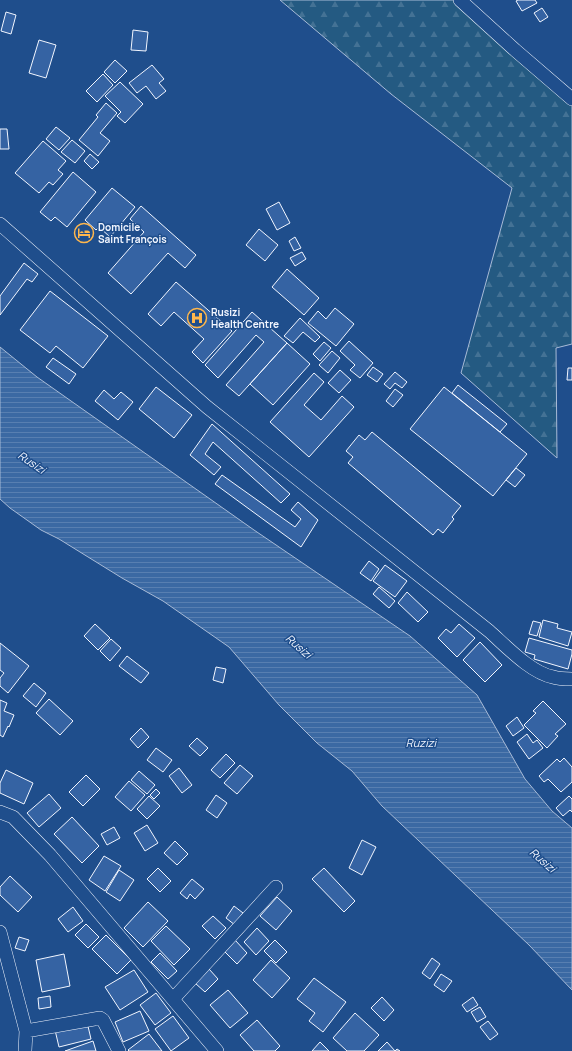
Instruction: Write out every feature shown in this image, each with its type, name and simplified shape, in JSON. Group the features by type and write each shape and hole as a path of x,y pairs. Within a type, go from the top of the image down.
{"street":[{"path":"460,0 572,99"},
{"path":"0,224 207,407 489,631 526,663 539,672 552,677 572,679"},
{"path":"0,812 13,817 50,855 216,1051"},
{"path":"173,999 276,887"},
{"path":"0,932 26,1031 25,1051"},
{"path":"26,1031 100,1018 103,1020 119,1051"}],"green space":[{"path":"280,0 460,0 572,99 572,344 556,348 557,458 461,373 512,188 391,94"}],"water":[{"name":"Ruzizi","path":"0,347 37,377 254,530 410,636 477,695 525,779 552,811 572,828 572,990 529,945 382,806 352,771 317,743 279,705 229,647 163,601 122,578 59,539 41,530 0,499"}],"building":[{"path":"535,0 537,3 522,11 516,1"},
{"path":"542,8 548,17 540,22 534,13"},
{"path":"6,12 16,15 11,34 1,31"},
{"path":"133,30 148,32 146,51 131,50"},
{"path":"39,40 56,45 46,78 29,73"},
{"path":"115,60 127,71 115,83 104,72"},
{"path":"152,65 164,79 159,83 166,91 156,99 146,86 137,93 129,83"},
{"path":"103,74 113,85 97,102 86,91"},
{"path":"120,82 143,104 125,123 117,116 121,112 105,96"},
{"path":"106,103 117,113 100,133 110,141 98,156 79,140 98,117 96,115"},
{"path":"56,127 70,138 59,150 46,139"},
{"path":"0,129 7,129 9,149 0,149"},
{"path":"72,140 85,151 75,163 61,152"},
{"path":"43,141 66,161 58,170 63,174 53,185 49,182 39,193 15,173"},
{"path":"90,154 99,162 92,169 84,161"},
{"path":"73,172 96,192 67,227 55,217 51,221 40,212"},
{"path":"112,188 135,207 110,237 99,227 96,230 85,220"},
{"path":"279,202 290,223 277,230 266,209"},
{"path":"141,206 196,255 185,268 168,253 131,294 108,273 144,232 130,219"},
{"path":"259,229 278,245 265,261 246,245"},
{"path":"295,237 301,248 294,251 289,241"},
{"path":"302,252 306,259 295,266 290,258"},
{"path":"24,263 38,274 32,282 27,279 0,315 0,296"},
{"path":"287,269 319,298 304,315 272,287"},
{"path":"176,282 232,331 203,363 192,352 204,339 174,312 161,326 148,314"},
{"path":"50,291 108,336 83,368 56,346 50,353 20,330"},
{"path":"335,308 354,324 336,346 308,323 318,311 326,319"},
{"path":"252,312 287,343 239,396 226,385 264,342 256,335 218,378 205,365"},
{"path":"300,318 320,337 315,342 303,332 293,343 284,336"},
{"path":"349,341 373,363 360,378 350,370 355,365 340,351"},
{"path":"324,342 331,348 320,361 313,354"},
{"path":"287,343 310,364 273,405 250,384"},
{"path":"332,351 340,358 328,373 319,365"},
{"path":"53,358 76,374 69,384 46,367"},
{"path":"373,367 383,374 377,382 367,375"},
{"path":"568,368 572,368 572,380 567,380"},
{"path":"340,370 351,380 339,393 328,383"},
{"path":"395,372 407,382 402,388 395,383 390,389 384,384"},
{"path":"314,373 324,382 304,405 321,420 342,396 354,407 309,457 270,422"},
{"path":"458,385 507,424 500,432 452,393"},
{"path":"156,387 192,415 174,438 139,409"},
{"path":"444,387 527,454 493,496 410,429"},
{"path":"395,389 403,395 393,407 386,401"},
{"path":"104,390 114,399 121,392 133,402 118,420 95,401"},
{"path":"212,424 290,494 281,503 213,442 205,454 221,467 214,475 190,455"},
{"path":"372,432 461,506 452,517 454,519 443,533 438,529 433,535 348,463 353,457 346,451 359,435 365,440"},
{"path":"516,468 525,475 515,487 506,480"},
{"path":"222,475 295,527 301,519 291,510 298,502 318,520 301,547 215,484"},
{"path":"369,561 379,569 371,581 360,573"},
{"path":"385,565 407,581 395,597 373,581"},
{"path":"379,587 395,601 389,608 373,594"},
{"path":"407,592 428,612 418,622 398,603"},
{"path":"543,620 558,624 557,628 572,632 568,646 539,637"},
{"path":"533,621 541,623 537,636 529,634"},
{"path":"95,624 110,638 98,650 84,636"},
{"path":"459,624 475,638 457,657 438,638 446,629 451,633"},
{"path":"529,638 572,650 568,669 534,659 535,655 525,652"},
{"path":"111,639 121,648 110,661 100,651"},
{"path":"480,642 502,665 485,682 463,660"},
{"path":"0,643 29,666 8,693 0,686 0,678 4,673 0,670"},
{"path":"127,656 149,673 141,683 119,666"},
{"path":"216,667 226,669 223,683 213,680"},
{"path":"34,683 46,693 36,707 23,696"},
{"path":"49,699 73,721 60,735 36,713"},
{"path":"0,700 7,703 4,711 14,715 3,737 0,735"},
{"path":"543,701 566,724 555,734 558,736 547,748 524,725 536,713 533,711"},
{"path":"517,717 524,728 513,736 506,726"},
{"path":"141,728 149,737 138,748 130,739"},
{"path":"527,734 533,743 537,740 543,748 529,759 517,742"},
{"path":"197,738 208,748 200,756 189,746"},
{"path":"156,748 172,760 163,772 147,760"},
{"path":"226,754 235,763 220,778 211,770"},
{"path":"564,758 572,767 572,782 561,792 548,779 544,782 539,776 557,759 560,762"},
{"path":"240,765 253,776 237,794 224,783"},
{"path":"179,768 192,785 182,793 169,776"},
{"path":"6,770 33,783 24,804 0,793 0,783"},
{"path":"139,771 155,785 147,794 131,780"},
{"path":"86,775 100,789 83,806 69,792"},
{"path":"129,781 145,795 131,811 115,797"},
{"path":"156,789 160,793 154,799 150,795"},
{"path":"49,794 61,808 39,827 27,813"},
{"path":"216,795 227,803 217,818 206,810"},
{"path":"149,796 160,806 147,819 137,809"},
{"path":"569,796 572,799 572,812 570,810 563,816 556,808"},
{"path":"72,817 99,846 82,863 54,834"},
{"path":"147,825 158,843 145,851 134,833"},
{"path":"114,827 120,838 107,845 101,834"},
{"path":"362,840 376,847 362,875 349,868"},
{"path":"175,841 188,854 177,865 164,853"},
{"path":"104,856 121,866 105,891 89,880"},
{"path":"158,868 171,881 160,892 147,879"},
{"path":"324,868 355,901 344,912 312,879"},
{"path":"119,870 134,880 120,901 106,892"},
{"path":"10,876 32,897 18,912 0,895 0,887"},
{"path":"192,879 204,889 195,899 190,894 187,899 180,893"},
{"path":"277,897 292,911 276,930 260,916"},
{"path":"148,902 168,921 143,947 124,928"},
{"path":"234,906 243,913 235,925 226,918"},
{"path":"73,907 83,921 68,932 58,919"},
{"path":"213,916 226,928 215,939 202,926"},
{"path":"86,924 99,937 88,948 75,935"},
{"path":"166,926 190,949 174,965 151,941"},
{"path":"257,928 269,941 256,955 244,942"},
{"path":"106,935 131,960 117,974 92,949"},
{"path":"19,937 29,940 25,951 15,948"},
{"path":"235,940 247,953 237,964 224,951"},
{"path":"275,940 287,952 276,963 264,951"},
{"path":"160,953 177,971 168,979 151,962"},
{"path":"64,954 70,986 42,992 36,960"},
{"path":"432,958 440,964 430,979 422,973"},
{"path":"271,960 290,978 272,998 253,980"},
{"path":"209,969 218,979 205,992 195,983"},
{"path":"134,970 148,992 120,1010 105,987"},
{"path":"441,974 452,981 444,992 434,985"},
{"path":"314,978 346,1002 323,1032 309,1021 315,1013 297,999"},
{"path":"228,990 248,1013 230,1028 210,1005"},
{"path":"156,993 171,1013 155,1025 140,1005"},
{"path":"50,996 51,1007 39,1009 38,998"},
{"path":"382,997 394,1010 384,1021 371,1008"},
{"path":"473,997 478,1005 467,1012 462,1005"},
{"path":"480,1007 486,1017 477,1022 471,1012"},
{"path":"140,1011 149,1031 123,1042 115,1022"},
{"path":"355,1013 379,1035 364,1051 347,1051 333,1038"},
{"path":"173,1016 189,1038 171,1051 155,1029"},
{"path":"257,1020 280,1046 275,1051 254,1051 240,1035"},
{"path":"488,1021 498,1034 490,1040 480,1027"},
{"path":"87,1022 91,1039 59,1047 55,1030"},
{"path":"149,1034 162,1051 128,1050"},
{"path":"93,1041 96,1051 65,1051"},
{"path":"320,1042 329,1051 312,1051"},
{"path":"387,1042 395,1051 378,1051"}],"place":[{"name":"Domicile Saint François","path":"84,233"},
{"name":"Rusizi Health Centre","path":"197,318"}],"water label":[{"name":"Rusizi","path":"32,462"},
{"name":"Rusizi","path":"299,646"},
{"name":"Rusizi","path":"543,860"}]}
